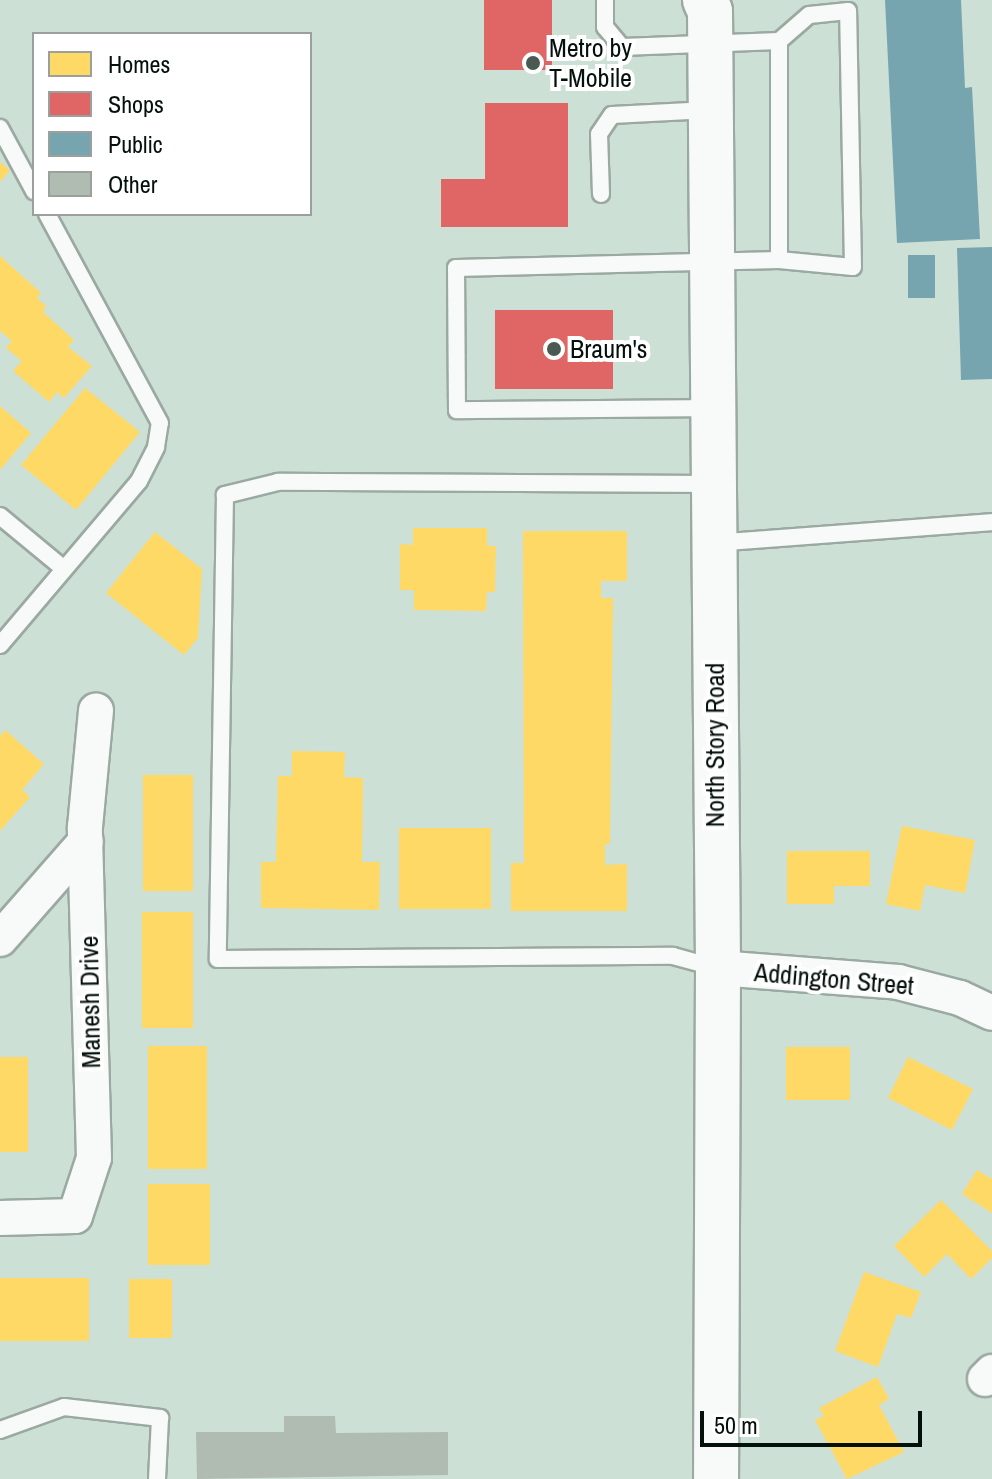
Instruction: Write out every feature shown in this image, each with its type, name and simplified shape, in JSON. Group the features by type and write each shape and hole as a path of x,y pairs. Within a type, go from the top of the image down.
{"main road":[{"name":"North Story Road","path":"711,14 718,968 716,1479"}],"street":[{"name":"Manesh Drive","path":"0,1218 75,1216 94,1158 86,841 96,711"},
{"path":"0,939 86,841"},
{"name":"Addington Street","path":"718,968 898,982 960,998 992,1013"}],"lane":[{"path":"605,0 605,27 622,47 711,14 779,41"},
{"path":"713,408 457,410 456,268 779,260 853,267 848,11 809,15 779,41 779,260"},
{"path":"601,194 599,134 612,115 711,110"},
{"path":"0,128 32,187"},
{"path":"0,645 139,481 156,447 160,423 48,216"},
{"path":"713,484 278,482 225,495 218,959 673,956 718,968"},
{"path":"0,516 64,569"},
{"path":"714,543 992,522"},
{"path":"0,1430 64,1407 160,1418 157,1479"}],"building: Homes":[{"path":"0,162 10,170 0,182"},
{"path":"0,256 41,293 37,298 46,306 43,312 74,340 68,347 92,366 64,398 57,392 49,402 13,371 22,361 6,348 12,341 0,331"},
{"path":"85,388 140,432 76,510 21,465"},
{"path":"0,406 31,433 0,470"},
{"path":"413,528 487,528 487,546 496,546 495,592 487,592 486,611 414,610 414,590 400,590 400,544 413,545"},
{"path":"523,531 627,531 627,581 601,581 601,598 613,598 610,844 605,844 605,865 627,864 627,911 511,911 511,863 524,863"},
{"path":"155,532 202,569 198,638 184,655 106,593"},
{"path":"5,730 44,764 22,790 30,797 0,831 0,736"},
{"path":"292,751 345,752 344,777 363,778 362,862 380,862 379,910 261,908 261,862 276,862 278,776 292,776"},
{"path":"143,775 193,775 193,891 143,891"},
{"path":"902,826 975,840 965,893 925,885 920,911 886,904"},
{"path":"399,828 491,828 491,909 399,909"},
{"path":"787,851 870,851 870,886 834,886 834,904 787,904"},
{"path":"142,912 193,912 193,1028 142,1028"},
{"path":"148,1046 207,1046 207,1169 148,1169"},
{"path":"786,1047 850,1047 850,1100 786,1100"},
{"path":"0,1057 28,1057 28,1152 0,1152"},
{"path":"908,1057 973,1089 952,1130 888,1098"},
{"path":"977,1170 992,1179 992,1213 962,1194"},
{"path":"148,1184 210,1184 210,1265 148,1265"},
{"path":"941,1200 992,1251 992,1258 971,1279 947,1254 924,1277 894,1246"},
{"path":"864,1272 921,1292 911,1318 897,1314 878,1367 835,1351"},
{"path":"0,1278 89,1278 89,1341 0,1341"},
{"path":"129,1279 172,1279 172,1338 129,1338"},
{"path":"877,1377 889,1399 879,1405 904,1452 847,1479 815,1420 824,1416 819,1408"}],"building: Shops":[{"path":"484,0 552,0 552,70 484,70"},
{"path":"485,103 568,103 568,227 441,227 441,179 485,179"},
{"name":"Braum's","path":"495,310 613,310 613,389 495,389"}],"building: Public":[{"path":"885,0 961,0 965,88 972,87 980,239 897,243"},
{"path":"992,247 992,379 961,380 957,248"},
{"path":"908,255 935,255 935,298 908,298"}],"building: Other":[{"path":"284,1416 335,1416 336,1433 448,1432 448,1475 197,1479 196,1432 284,1432"}],"place":[{"name":"Metro by T-Mobile","path":"533,63"},
{"name":"Braum's","path":"554,349"}]}
